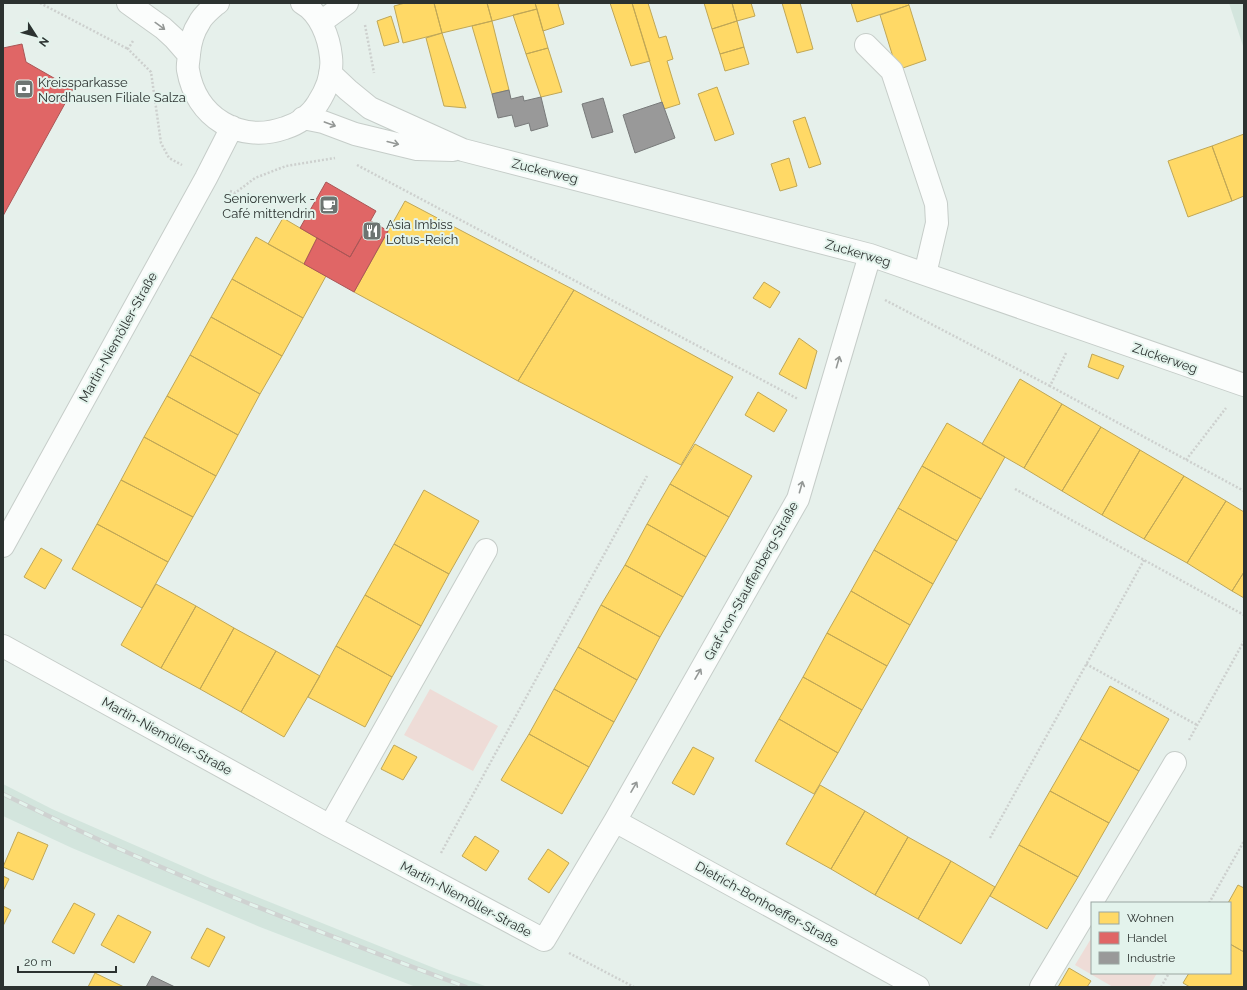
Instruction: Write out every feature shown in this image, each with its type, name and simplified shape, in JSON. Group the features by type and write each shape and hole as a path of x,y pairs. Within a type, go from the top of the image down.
{"street":[{"path":"128,3 163,28 189,55"},
{"path":"209,4 189,44 188,68 194,91 207,111 226,126 248,133 272,133 295,125 313,110 326,90 332,67 330,43 321,22 302,3"},
{"path":"321,22 347,3"},
{"path":"866,46 892,71 936,204 937,223 925,274"},
{"name":"Zuckerweg","path":"330,73 370,108 463,150 870,255 1244,385"},
{"name":"Zuckerweg","path":"303,118 323,122 355,134 416,149 463,150"},
{"name":"Martin-Niemöller-Straße","path":"3,546 206,178 232,127"},
{"name":"Graf-von-Stauffenberg-Straße","path":"615,821 798,499 870,255"},
{"path":"330,826 486,550"},
{"name":"Martin-Niemöller-Straße","path":"3,646 330,826 544,940 615,821"},
{"path":"1092,902 1175,763"},
{"name":"Dietrich-Bonhoeffer-Straße","path":"615,821 918,987"},
{"path":"1041,987 1091,903"}],"path":[{"path":"40,3 128,49 152,72 161,143 169,158 188,168"},
{"path":"364,19 374,74"},
{"path":"128,49 135,39"},
{"path":"226,188 235,193 255,178 286,166 342,157"},
{"path":"356,165 823,412"},
{"path":"860,287 1050,386 1244,491"},
{"path":"1050,386 1079,328"},
{"path":"1186,460 1244,385"},
{"path":"428,878 647,476"},
{"path":"1015,489 1244,615"},
{"path":"990,838 1144,560"},
{"path":"1175,763 1244,641"},
{"path":"1086,664 1197,725"},
{"path":"1210,902 1244,841"},
{"path":"544,940 634,987"},
{"path":"1161,987 1168,974"}],"shaded area":[{"path":"1229,3 1244,3 1244,49"},
{"path":"430,689 498,726 473,771 404,735"},
{"path":"3,784 52,809 210,878 439,970 488,987 416,987 260,927 72,848 3,816"},
{"path":"1091,939 1091,974 1156,974 1149,987 1113,987 1075,965"}],"building: Wohnen":[{"path":"405,3 434,3 442,33 403,43 394,6"},
{"path":"434,3 487,3 492,21 442,33"},
{"path":"487,3 535,3 537,9 492,21"},
{"path":"535,3 562,3 558,4 564,24 543,31"},
{"path":"610,3 632,3 650,61 631,66"},
{"path":"632,3 648,3 659,38 666,36 673,59 667,61 680,104 664,109"},
{"path":"704,3 732,3 737,21 712,29"},
{"path":"732,3 751,3 755,16 737,21"},
{"path":"782,3 800,3 813,49 797,53"},
{"path":"851,3 908,3 909,5 857,22"},
{"path":"909,5 926,60 897,70 880,15"},
{"path":"537,9 548,48 526,54 513,15"},
{"path":"391,16 399,42 384,46 377,21"},
{"path":"492,21 509,90 492,94 472,26"},
{"path":"737,21 744,47 720,54 712,29"},
{"path":"442,33 466,108 444,106 426,38"},
{"path":"744,47 749,64 725,71 720,54"},
{"path":"548,48 562,92 541,97 526,54"},
{"path":"717,87 734,134 715,141 698,94"},
{"path":"805,117 821,164 809,168 793,121"},
{"path":"1244,134 1244,196 1232,201 1212,146"},
{"path":"1212,146 1232,201 1188,217 1168,161"},
{"path":"789,158 797,186 780,191 771,164"},
{"path":"405,201 574,290 518,381 354,292"},
{"path":"283,218 317,238 304,264 268,244"},
{"path":"256,237 326,276 303,318 232,279"},
{"path":"232,279 303,318 282,356 211,317"},
{"path":"764,282 780,292 770,308 753,298"},
{"path":"574,290 733,377 681,465 518,381"},
{"path":"211,317 282,356 260,394 190,355"},
{"path":"799,338 817,351 806,389 779,374"},
{"path":"1092,354 1124,366 1118,379 1088,367"},
{"path":"190,355 260,394 238,435 167,396"},
{"path":"1020,379 1062,404 1024,468 982,444"},
{"path":"758,392 787,410 774,432 745,415"},
{"path":"167,396 238,435 216,476 144,437"},
{"path":"1062,404 1101,427 1062,491 1024,468"},
{"path":"947,423 1005,457 981,499 922,466"},
{"path":"1101,427 1140,450 1102,515 1062,491"},
{"path":"144,437 216,476 193,517 121,480"},
{"path":"695,444 752,476 729,517 670,484"},
{"path":"1140,450 1184,476 1144,539 1102,515"},
{"path":"922,466 981,499 957,541 898,508"},
{"path":"1184,476 1226,501 1187,563 1144,539"},
{"path":"121,480 193,517 168,562 97,524"},
{"path":"670,484 729,517 706,557 647,524"},
{"path":"424,490 479,521 449,574 394,544"},
{"path":"1226,501 1244,512 1244,572 1232,591 1187,563"},
{"path":"898,508 957,541 933,584 874,550"},
{"path":"97,524 168,562 142,608 72,569"},
{"path":"647,524 706,557 683,597 625,565"},
{"path":"394,544 449,574 421,626 365,595"},
{"path":"41,548 62,560 45,589 24,577"},
{"path":"874,550 933,584 910,625 851,591"},
{"path":"625,565 683,597 660,637 601,605"},
{"path":"1244,572 1244,598 1232,591"},
{"path":"156,584 196,606 161,668 121,645"},
{"path":"851,591 910,625 887,666 827,633"},
{"path":"365,595 421,626 392,677 336,646"},
{"path":"601,605 660,637 637,680 578,647"},
{"path":"196,606 234,628 200,689 161,668"},
{"path":"234,628 276,651 241,712 200,689"},
{"path":"827,633 887,666 862,710 803,677"},
{"path":"336,646 392,677 365,727 308,697"},
{"path":"578,647 637,680 614,722 554,689"},
{"path":"276,651 320,676 284,737 241,712"},
{"path":"803,677 862,710 838,753 779,719"},
{"path":"1110,686 1169,719 1139,771 1080,739"},
{"path":"554,689 614,722 589,767 529,734"},
{"path":"779,719 838,753 814,794 755,761"},
{"path":"529,734 589,767 562,814 501,780"},
{"path":"1080,739 1139,771 1109,823 1050,791"},
{"path":"394,745 417,757 403,780 381,769"},
{"path":"693,747 714,758 694,795 672,783"},
{"path":"820,785 865,811 831,869 786,844"},
{"path":"1050,791 1109,823 1078,877 1019,845"},
{"path":"865,811 908,837 875,895 831,869"},
{"path":"18,832 48,845 33,880 3,867"},
{"path":"475,836 499,851 486,871 462,856"},
{"path":"908,837 951,861 918,919 875,895"},
{"path":"1019,845 1078,877 1047,929 990,896"},
{"path":"548,849 569,863 549,893 528,879"},
{"path":"951,861 995,887 961,944 918,919"},
{"path":"3,876 9,879 3,891"},
{"path":"1238,885 1244,888 1244,952 1231,945 1231,902 1229,902"},
{"path":"74,903 95,914 74,954 52,942"},
{"path":"3,906 11,910 3,926"},
{"path":"118,915 151,932 134,963 101,945"},
{"path":"207,928 225,937 209,967 191,958"},
{"path":"1231,945 1244,952 1244,987 1190,987 1183,983 1188,974 1231,974"},
{"path":"1069,968 1091,981 1087,987 1058,987"},
{"path":"95,973 124,987 88,987"}],"building: Handel":[{"path":"22,44 26,62 73,89 3,216 3,48"},
{"path":"326,182 376,211 350,257 300,228"},
{"path":"371,221 388,231 354,292 304,264 317,238 350,257"}],"building: Industrie":[{"path":"509,90 511,99 523,96 524,101 541,97 548,126 531,131 529,123 515,127 512,115 498,118 492,94"},
{"path":"603,98 613,132 592,138 582,104"},
{"path":"662,102 675,138 635,153 623,115"},
{"path":"152,976 175,987 146,987"}],"railway":[{"path":"3,794 101,841 158,866 333,937 466,987"}],"place":[{"name":"Kreissparkasse Nordhausen Filiale Salza","path":"24,89"},
{"name":"Seniorenwerk - Café mittendrin","path":"329,205"},
{"name":"Asia Imbiss Lotus-Reich","path":"372,231"}]}
